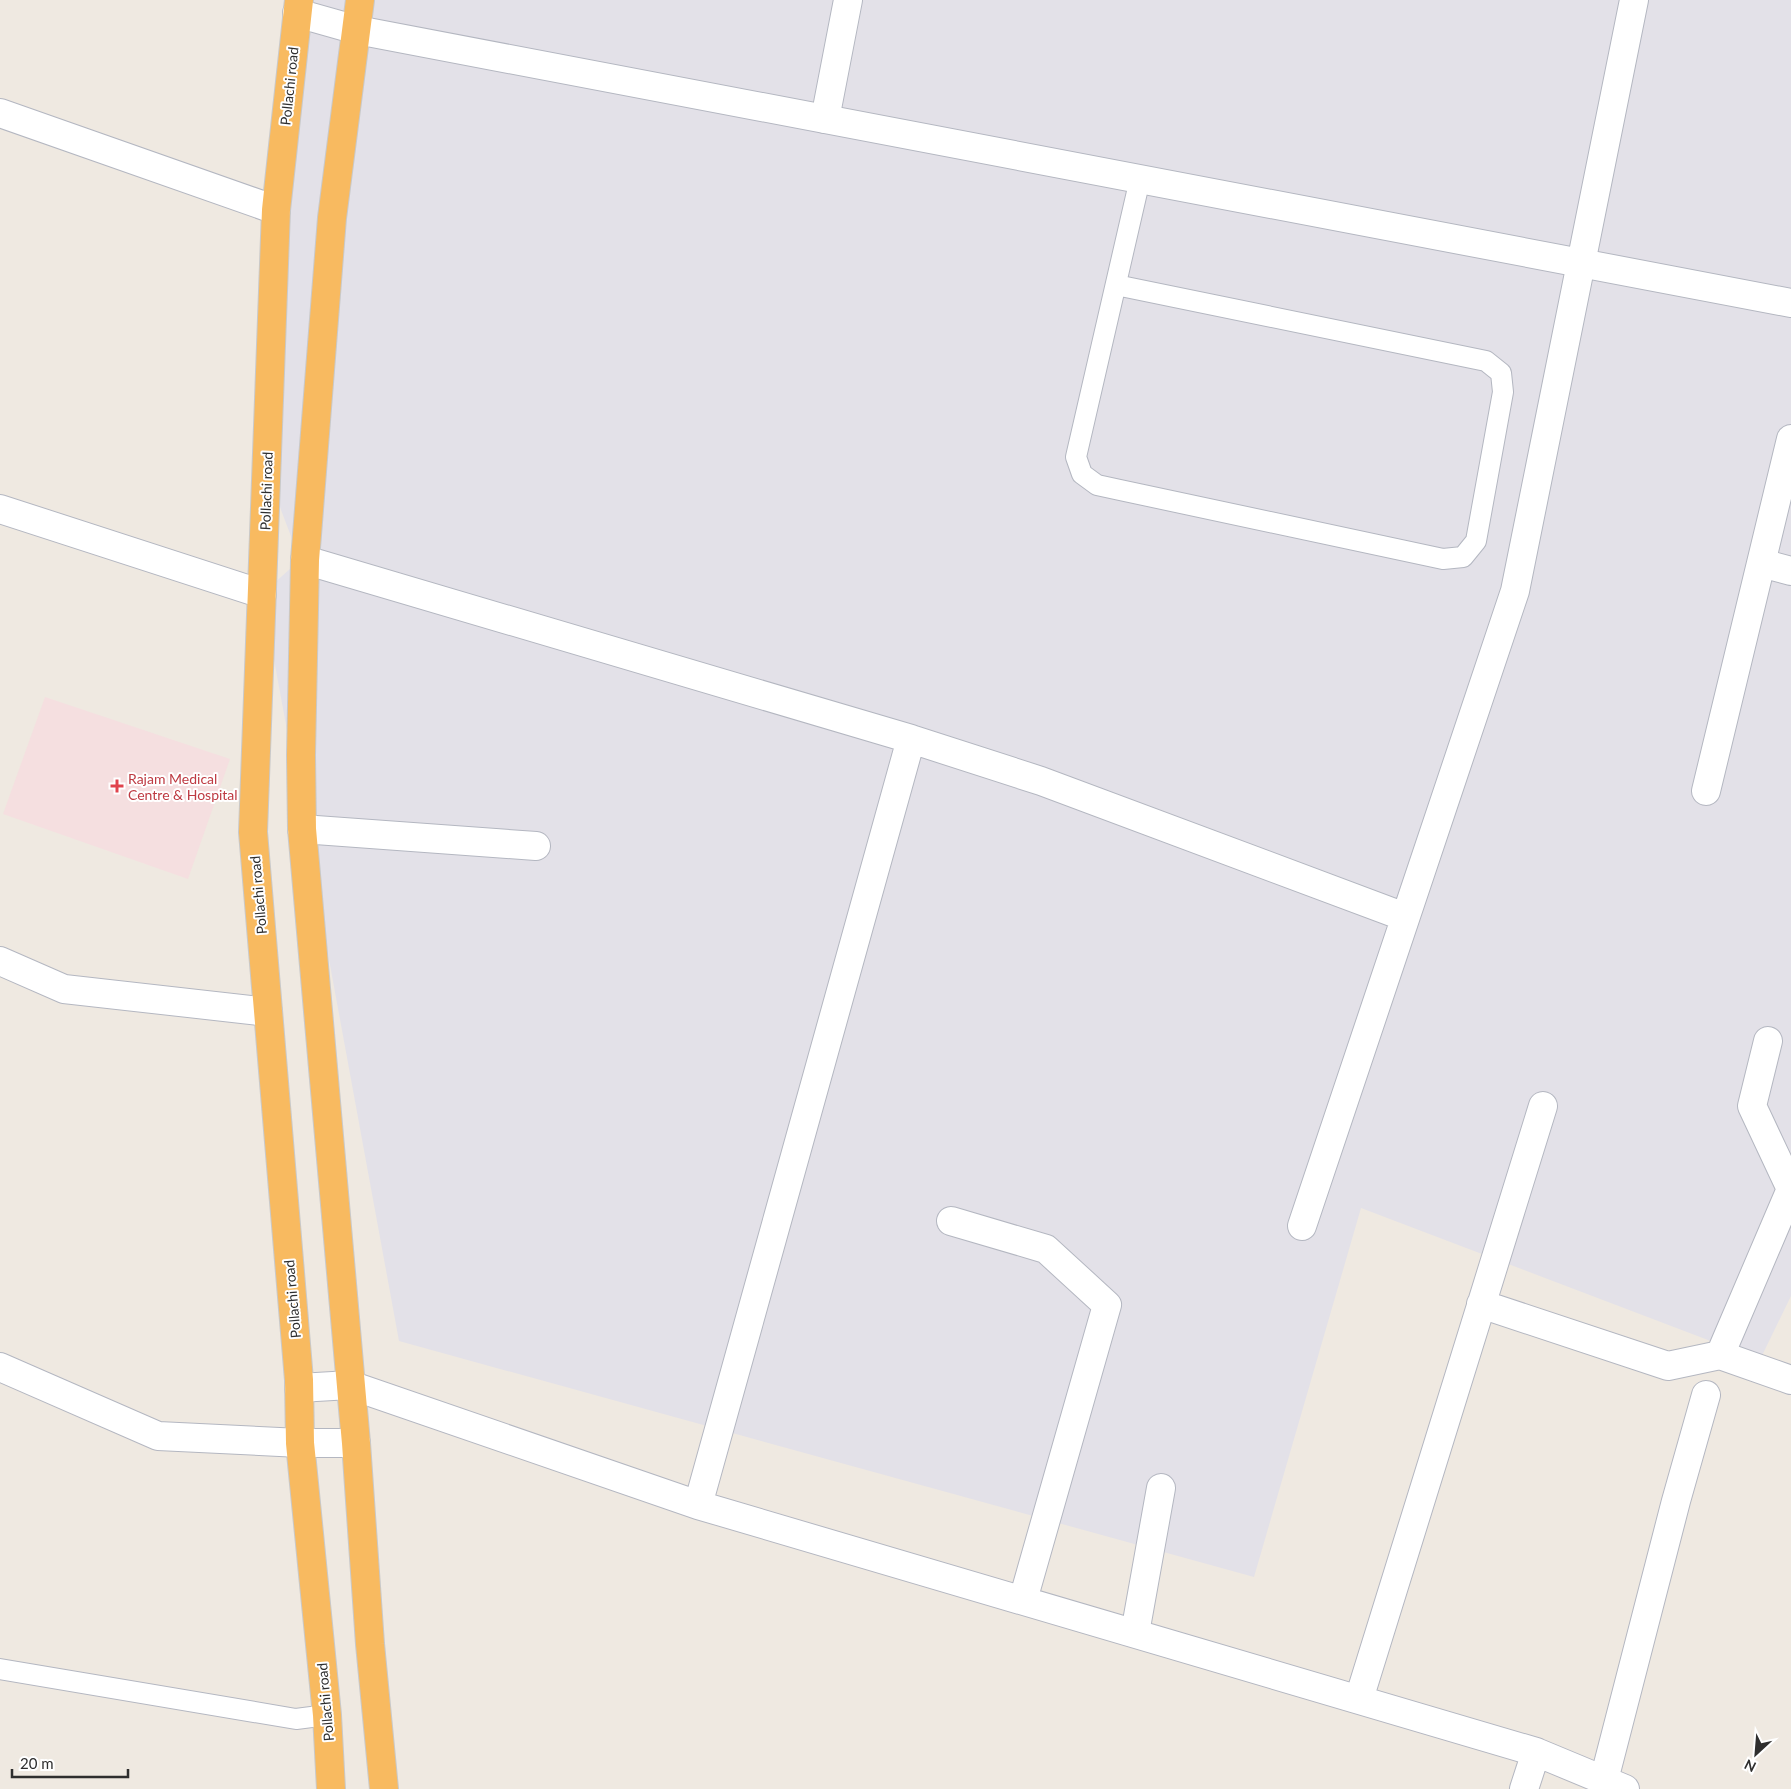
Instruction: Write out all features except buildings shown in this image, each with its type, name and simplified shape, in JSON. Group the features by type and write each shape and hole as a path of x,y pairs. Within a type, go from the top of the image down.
{"highway":[{"path":"360,0 332,218 305,560 301,755 302,829 356,1443 370,1644 384,1789"},
{"name":"Pollachi road","path":"298,7 276,210 253,832 299,1388 300,1443 327,1715 331,1789"}],"street":[{"path":"825,119 848,0"},
{"path":"1302,1226 1515,591 1634,0"},
{"path":"298,7 357,30 1791,303"},
{"path":"0,113 276,210"},
{"path":"1706,791 1791,439"},
{"path":"0,509 262,594"},
{"path":"305,560 911,739 1041,781 1405,917"},
{"path":"1761,563 1791,571"},
{"path":"698,1506 911,739"},
{"path":"302,829 536,846"},
{"path":"0,961 64,989 268,1012"},
{"path":"1720,1355 1790,1189 1752,1106 1768,1040"},
{"path":"1359,1699 1542,1106"},
{"path":"951,1222 1046,1249 1108,1305 1023,1600"},
{"path":"1481,1304 1668,1366 1720,1355 1791,1380"},
{"path":"0,1367 158,1436 300,1443 356,1443"},
{"path":"299,1388 350,1385 698,1506 1536,1752 1614,1785 1676,1501 1706,1395"},
{"path":"1135,1634 1161,1488"},
{"path":"1524,1789 1536,1752"}],"lane":[{"path":"1116,285 1486,361 1501,373 1503,392 1476,541 1463,556 1443,558 1097,485 1082,474 1076,457 1140,179"},
{"path":"0,1669 296,1719 327,1715"}],"shaded area":[{"path":"299,0 1791,0 1791,1296 1755,1370 1708,1340 1361,1208 1254,1577 399,1341 262,594 300,560 267,473"},
{"name":"Rajam Medical Centre & Hospital","path":"45,697 230,759 188,879 3,814"}],"place":[{"name":"Rajam Medical Centre & Hospital","path":"117,786"}]}
